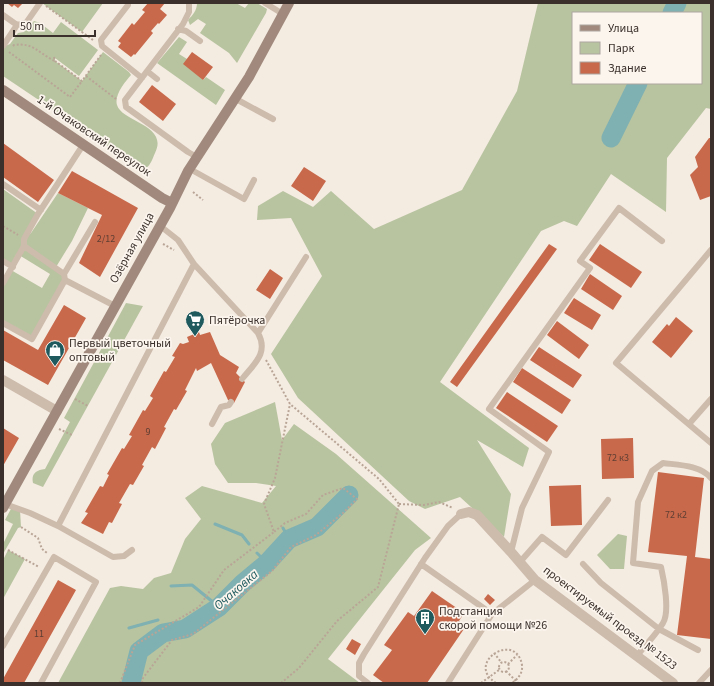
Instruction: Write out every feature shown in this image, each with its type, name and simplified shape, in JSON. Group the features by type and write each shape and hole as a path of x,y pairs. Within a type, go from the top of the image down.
{"street":[{"name":"Озёрная улица","path":"4,506 190,169 236,99 289,3"},
{"name":"1-й Очаковский переулок","path":"3,90 172,204"},
{"path":"3,380 57,411"},
{"name":"проектируемый проезд № 1523","path":"461,514 469,512 476,515 535,580 674,683"}],"lane":[{"path":"3,15 17,25 26,24 41,3"},
{"path":"128,3 101,40 104,48 142,78"},
{"path":"189,3 189,12 178,29 125,100 126,107 177,140 197,157"},
{"path":"265,3 283,14"},
{"path":"3,46 17,25"},
{"path":"178,29 186,31 200,41"},
{"path":"147,71 156,79"},
{"path":"236,99 273,119"},
{"path":"3,283 24,246 24,239 83,145"},
{"path":"190,169 244,199 254,180"},
{"path":"3,184 41,210"},
{"path":"511,552 522,508 549,452 489,409 590,268 580,261 619,208 662,241"},
{"path":"3,323 32,339 95,222"},
{"path":"159,225 178,240 194,264 258,333 263,347 261,353 253,366 242,379"},
{"path":"24,246 65,277 115,306"},
{"path":"711,250 616,363 711,443"},
{"path":"258,333 306,257"},
{"path":"3,261 13,267"},
{"path":"58,526 194,264"},
{"path":"689,424 711,399"},
{"path":"212,424 221,407 229,405 231,402"},
{"path":"637,656 664,622 666,606 665,585 661,567 633,563 638,502 652,471 663,463 690,467 708,475 711,478"},
{"path":"520,562 542,537 566,555 608,500"},
{"path":"4,506 30,513 58,526 113,557 124,556 132,550"},
{"path":"368,683 359,676 359,663 421,564 448,526 461,514"},
{"path":"3,646 54,557 96,582 41,683"},
{"path":"421,564 492,614"},
{"path":"583,564 601,583 659,628 698,650"},
{"path":"448,683 492,614 535,580"},
{"path":"699,683 711,670"}],"path":[{"path":"41,3 104,48 86,76 70,97 9,52 14,45 28,45 55,61 82,81"},
{"path":"54,57 55,61"},
{"path":"86,76 126,107"},
{"path":"193,192 203,200"},
{"path":"3,226 24,239"},
{"path":"163,244 174,250"},
{"path":"261,353 290,404 380,479 399,504"},
{"path":"75,399 88,406"},
{"path":"274,532 264,504 276,478 290,404"},
{"path":"59,429 72,436"},
{"path":"120,683 135,645 199,607 224,570 285,523 306,514 323,495 343,488 357,499 343,513 316,535 291,547 272,571 193,634 172,640 144,678 142,683"},
{"path":"399,504 424,505 439,502 452,507 461,514"},
{"path":"282,683 299,668 337,621 378,587 399,504"},
{"path":"21,527 38,538 42,549 54,557"},
{"path":"8,550 46,572"},
{"path":"496,683 489,677 486,667 490,656 504,650 509,650 518,655 520,659 522,668 517,682"},
{"path":"494,653 501,662 508,664"},
{"path":"506,671 509,666 508,664 518,655"},
{"path":"499,670 499,664 501,662"},
{"path":"481,683 499,670 506,671 517,682"},
{"path":"512,683 517,682"}],"green space":[{"path":"42,3 103,3 82,32"},
{"path":"197,3 236,3 245,8 249,3 257,3 267,9 237,63 229,53 200,33 206,24 198,19 190,25 188,20 192,16"},
{"path":"538,3 711,3 711,109 706,108 667,158 666,212 611,174 577,226 564,221 541,231 440,382 529,448 523,467 477,440 511,494 504,537 460,497 425,509 409,501 298,398 271,354 322,276 291,218 257,220 258,206 283,191 313,207 331,191 374,229 462,190 517,91"},
{"path":"34,21 40,23 53,33 61,22 98,50 79,76 55,58 55,61 82,81 103,52 129,72 131,75 123,85 116,101 121,111 150,130 156,136 158,144 155,153 145,169 143,170 3,76 3,47 10,44 18,33 24,32"},
{"path":"179,37 187,42 179,54 187,59 203,80 206,77 225,90 216,105 157,63"},
{"path":"3,189 38,214 25,238 31,233 58,193 88,208 72,241 56,267 65,280 32,339 3,323 3,283 11,270 42,288 50,274 19,255 13,267 3,260"},
{"path":"126,303 143,306 43,487 33,483 35,473 39,470 45,469 70,422 64,418"},
{"path":"275,402 282,440 294,424 336,454 431,538 415,550 328,659 360,683 58,683 110,588 121,586 143,589 154,578 171,573 185,539 201,519 185,498 202,486 262,503 276,486 256,483 228,483 215,464 211,444 225,423"},
{"path":"12,507 20,510 21,527 18,528 3,554 3,544 13,524 5,520"},
{"path":"618,534 627,536 624,569 610,569 597,555"},
{"path":"8,550 25,559 3,599 3,560"}],"building":[{"path":"7,3 23,3 18,8 14,5 12,7"},
{"path":"148,3 165,3 160,9 167,15 151,31 153,33 135,55 134,54 131,57 118,47 121,43 118,41 132,23 134,25 145,12 142,10"},
{"path":"192,52 213,67 203,80 183,64"},
{"path":"152,85 176,104 163,121 139,102"},
{"path":"709,138 711,138 711,196 700,200 690,175 698,167 695,157"},
{"path":"3,143 54,180 38,202 3,177"},
{"path":"304,167 326,181 313,201 291,186"},
{"path":"72,171 138,208 100,277 79,263 102,215 58,193"},
{"path":"549,244 557,249 457,387 450,382"},
{"path":"600,244 642,272 631,288 589,260"},
{"path":"270,269 283,278 270,299 256,290"},
{"path":"590,274 622,296 613,310 581,289"},
{"path":"574,298 601,315 592,330 564,313"},
{"path":"64,305 86,318 48,385 3,360 3,330 38,350"},
{"path":"676,317 693,331 671,358 652,342 667,324 669,326"},
{"path":"557,321 589,345 579,359 547,335"},
{"path":"199,332 200,335 210,332 220,355 239,367 236,373 245,382 234,403 228,400 211,363 197,371 196,368 185,390 187,391 176,410 174,409 164,427 166,428 155,449 152,447 142,465 144,466 133,485 130,484 119,503 122,504 112,523 109,522 103,534 81,523 88,513 85,512 100,486 103,487 109,475 107,474 122,448 124,449 132,436 129,435 143,410 145,411 153,398 150,396 164,371 166,372 175,357 172,356 180,343 183,344 189,342 187,337"},
{"path":"539,347 582,375 573,388 530,360"},
{"path":"522,368 571,400 562,414 513,382"},
{"path":"507,392 558,426 547,442 496,408"},
{"path":"3,428 19,438 3,466"},
{"path":"633,438 634,478 602,479 601,439"},
{"path":"658,472 704,478 695,557 711,559 711,639 677,635 687,556 648,552"},
{"path":"581,485 582,525 551,526 549,486"},
{"path":"58,580 76,590 24,683 3,683 3,679"},
{"name":"Подстанция скорой помощи №26","path":"432,591 464,613 459,621 466,626 427,683 384,683 373,675 392,650 384,645 408,612 414,616"},
{"path":"488,594 495,600 490,605 484,599"},
{"path":"352,639 361,644 355,655 346,649"}],"waterway":[{"name":"Очаковка","path":"672,12 677,3"},
{"name":"Очаковка","path":"611,138 638,84"},
{"name":"Очаковка","path":"131,683 139,651 163,633 185,629 219,607 243,583 267,563 289,539 317,527 349,495"},
{"path":"215,524 242,535 249,544"},
{"path":"283,528 289,539"},
{"path":"257,553 267,563"},
{"path":"171,586 192,585 219,607"},
{"path":"129,628 158,620"}],"place":[{"name":"Пятёрочка","path":"195,337"},
{"name":"Первый цветочный оптовый","path":"55,367"},
{"name":"Подстанция скорой помощи №26","path":"425,635"}]}
